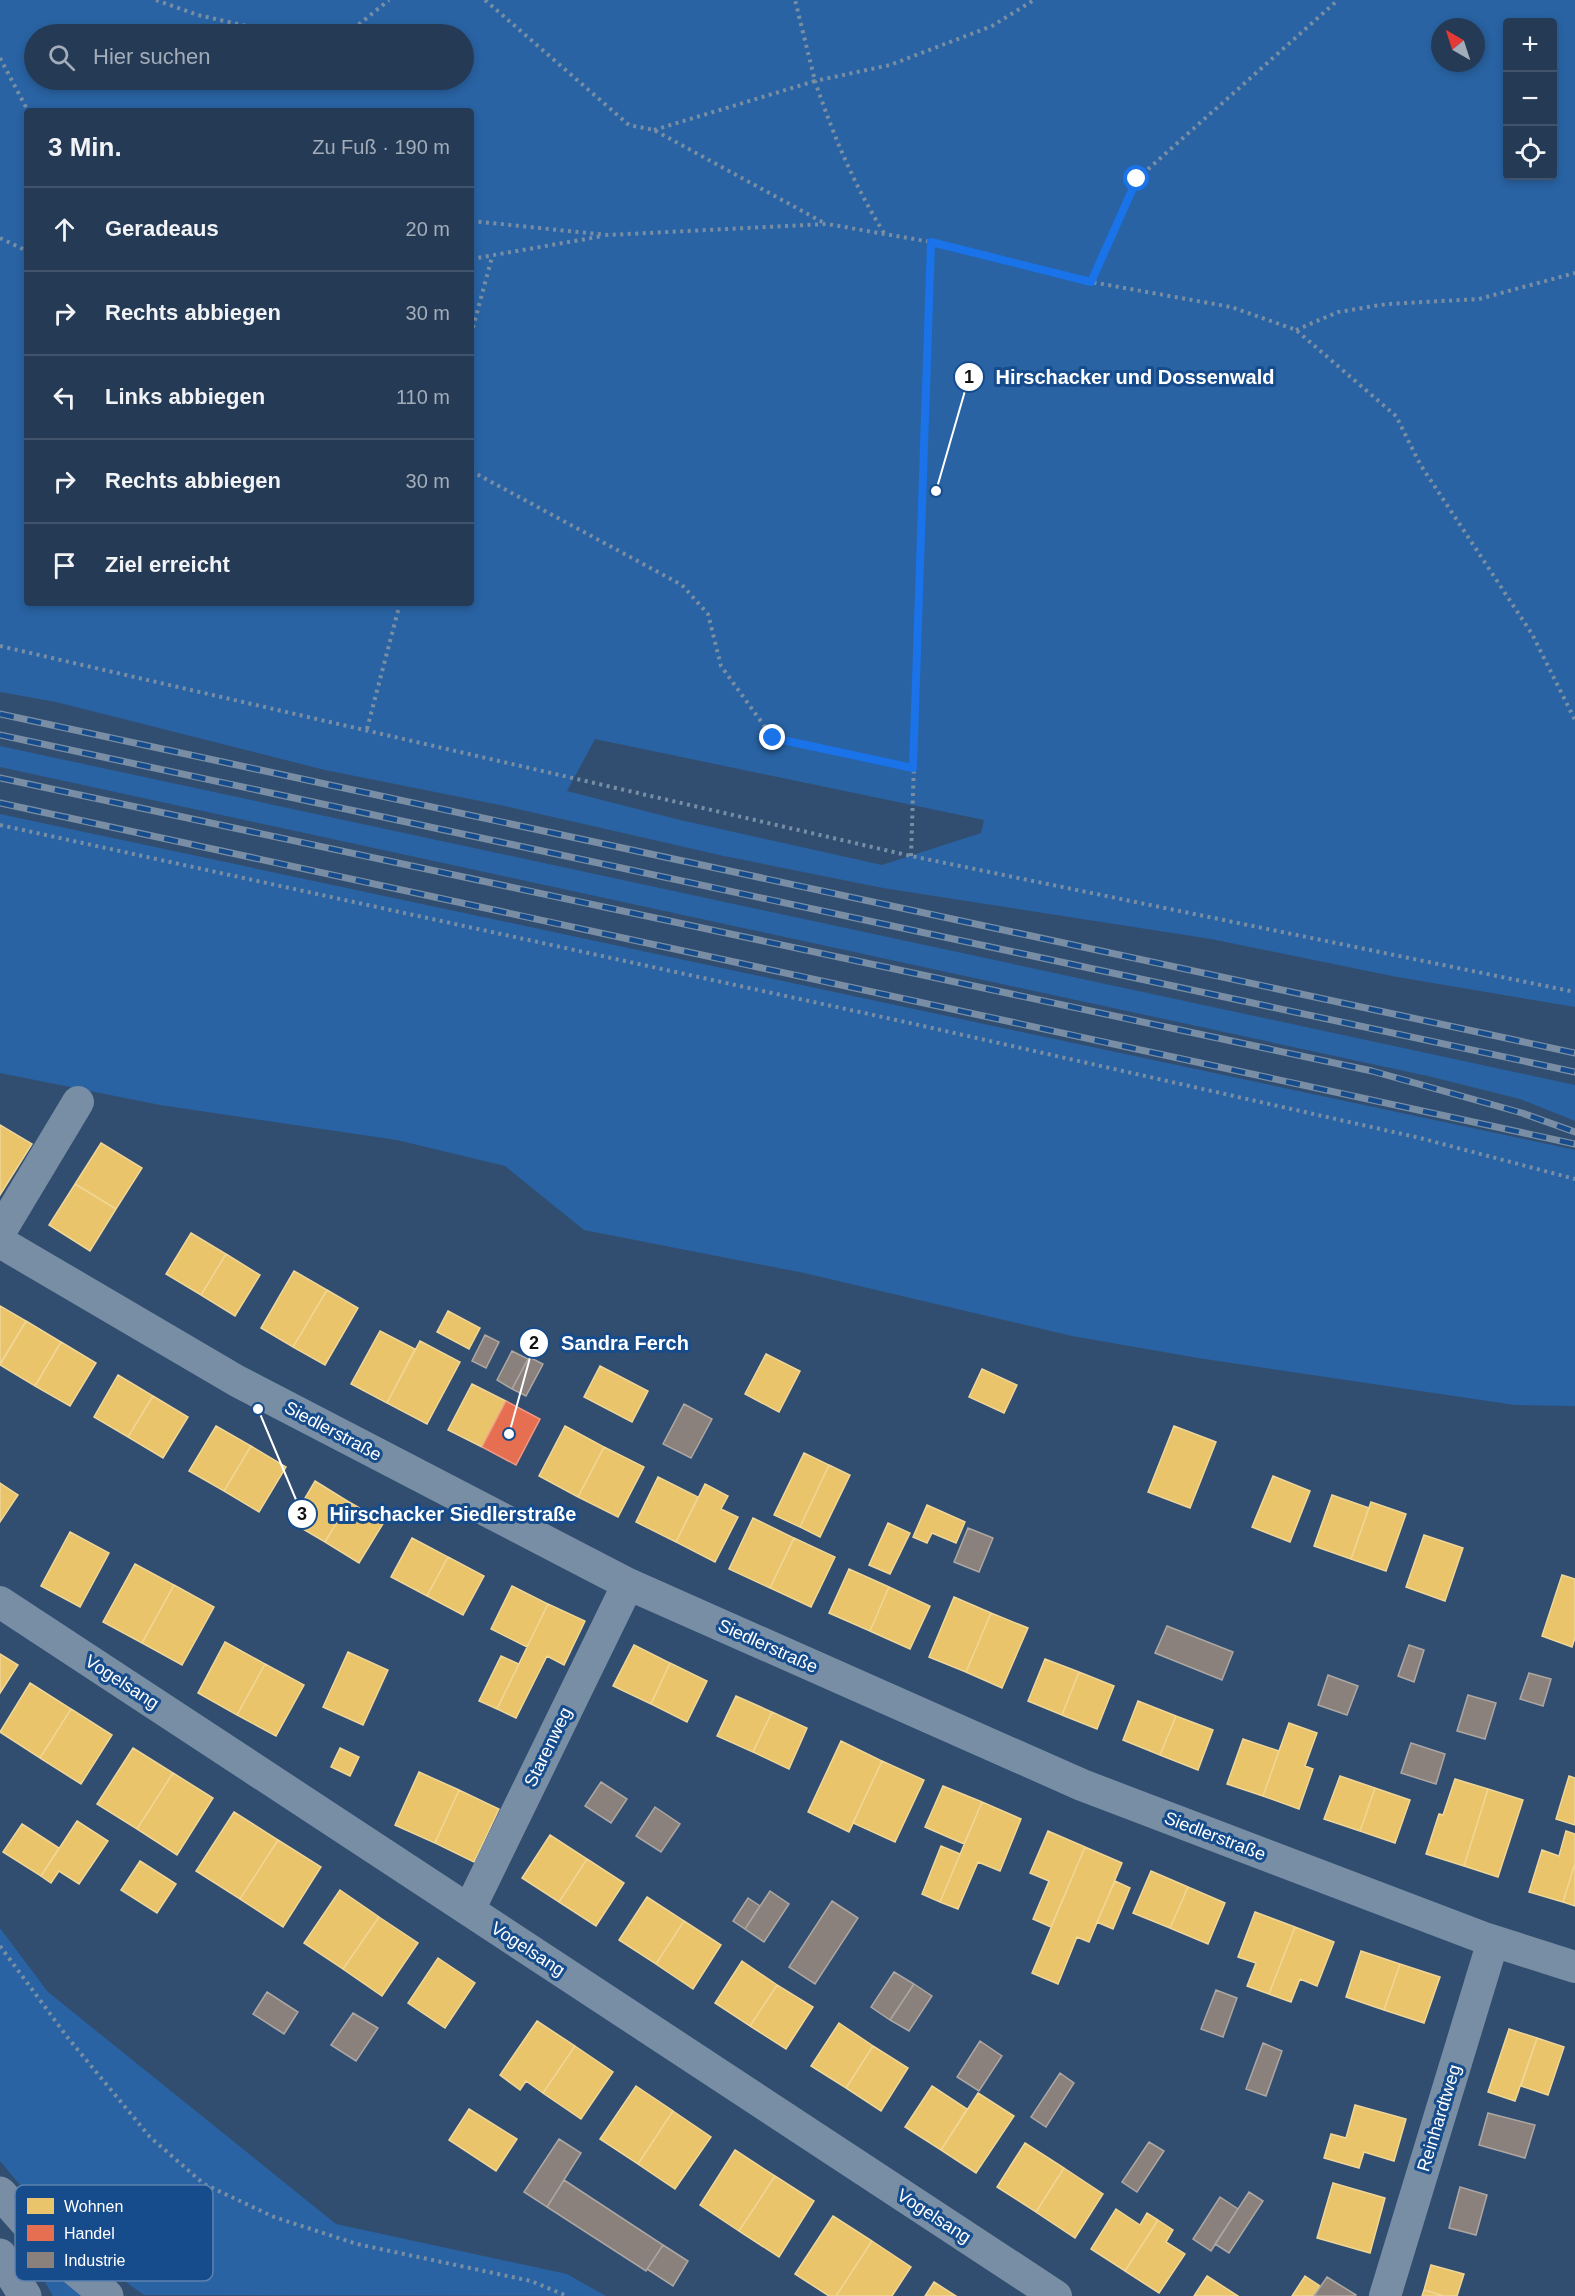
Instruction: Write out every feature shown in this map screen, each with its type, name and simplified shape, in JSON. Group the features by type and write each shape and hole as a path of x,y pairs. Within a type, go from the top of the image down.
{"highway":[{"path":"0,2193 15,2210"},
{"path":"0,2255 15,2280"},
{"path":"16,2281 25,2296"},
{"path":"89,2281 107,2296"}],"street":[{"path":"0,1232 78,1102"},
{"name":"Siedlerstraße","path":"0,1242 237,1381 628,1584 1082,1785 1493,1941 1575,1966"},
{"name":"Starenweg","path":"469,1910 628,1584"},
{"name":"Vogelsang","path":"0,1602 1056,2296"},
{"name":"Reinhardtweg","path":"1385,2296 1493,1941"}],"path":[{"path":"156,0 198,15 238,24"},
{"path":"359,24 389,0"},
{"path":"484,0 629,125 654,130 827,224"},
{"path":"795,0 815,81 837,145 862,198 885,234"},
{"path":"654,130 815,81 900,61 992,26 1034,0"},
{"path":"1091,282 1137,179 1338,0"},
{"path":"0,58 26,108"},
{"path":"474,221 608,235"},
{"path":"474,259 608,235 827,224 931,242 1091,282 1231,307 1296,330 1396,416 1420,464 1532,634 1575,720"},
{"path":"0,238 24,249"},
{"path":"911,856 931,242"},
{"path":"474,324 492,257"},
{"path":"1296,330 1338,312 1387,303 1479,299 1575,273"},
{"path":"474,473 682,585 708,614 722,666 773,738 913,768"},
{"path":"367,729 399,606"},
{"path":"0,646 911,856 1575,992"},
{"path":"0,825 876,1016 1420,1138 1575,1179"},
{"path":"0,1946 68,2038 150,2137 206,2185"},
{"path":"213,2188 274,2217 357,2244 531,2281 567,2296"}],"shaded area":[{"path":"0,0 1575,0 1575,1007 1397,977 1211,939 883,888 724,856 505,806 325,770 56,702 0,692","holes":["595,739 984,820 981,833 882,865 676,819 567,791"]},
{"path":"0,746 1575,1085 1575,1121 1520,1099 1432,1077 0,767"},
{"path":"0,814 1575,1150 1575,1406 1515,1405 1198,1358 1072,1336 804,1273 584,1230 505,1166 397,1140 160,1105 0,1073"},
{"path":"0,1928 48,1992 336,2224 567,2274 606,2296 144,2295 126,2281 213,2281 213,2185 20,2185 0,2161"},
{"path":"44,2281 66,2281 84,2296 53,2296"}],"building: Wohnen":[{"path":"0,1125 32,1144 0,1195"},
{"path":"101,1143 142,1168 116,1209 75,1184"},
{"path":"75,1184 116,1209 90,1251 49,1225"},
{"path":"191,1233 226,1254 201,1295 166,1274"},
{"path":"226,1254 260,1275 235,1316 201,1295"},
{"path":"294,1271 327,1290 293,1347 261,1328"},
{"path":"327,1290 358,1308 325,1365 293,1347"},
{"path":"0,1306 26,1321 0,1364"},
{"path":"448,1311 480,1328 469,1349 437,1332"},
{"path":"26,1321 61,1342 35,1386 0,1365"},
{"path":"380,1331 415,1349 387,1403 351,1384"},
{"path":"420,1341 460,1362 427,1424 387,1403"},
{"path":"61,1342 96,1363 70,1406 35,1386"},
{"path":"766,1354 800,1371 779,1412 745,1394"},
{"path":"600,1366 648,1391 632,1422 584,1397"},
{"path":"982,1369 1017,1385 1004,1413 969,1397"},
{"path":"118,1375 153,1396 128,1437 94,1417"},
{"path":"472,1384 506,1401 482,1447 448,1430"},
{"path":"153,1396 188,1417 163,1458 128,1437"},
{"path":"216,1426 251,1446 224,1491 189,1471"},
{"path":"565,1426 604,1447 578,1497 539,1476"},
{"path":"1174,1426 1216,1442 1190,1508 1148,1492"},
{"path":"251,1446 286,1467 259,1512 224,1491"},
{"path":"604,1447 644,1467 618,1517 578,1497"},
{"path":"804,1453 829,1465 800,1527 774,1515"},
{"path":"829,1465 850,1475 820,1537 800,1527"},
{"path":"1273,1476 1310,1491 1290,1542 1252,1527"},
{"path":"658,1477 698,1497 676,1542 636,1522"},
{"path":"315,1481 349,1502 325,1542 291,1522"},
{"path":"0,1483 18,1495 0,1522"},
{"path":"705,1484 728,1496 721,1509 738,1517 715,1562 676,1542"},
{"path":"1332,1495 1369,1508 1351,1559 1314,1546"},
{"path":"349,1502 384,1522 359,1563 325,1542"},
{"path":"1371,1502 1406,1514 1386,1571 1351,1559"},
{"path":"927,1505 965,1522 956,1543 932,1533 927,1543 913,1537"},
{"path":"753,1518 794,1538 770,1588 729,1569"},
{"path":"888,1523 910,1533 890,1574 869,1565"},
{"path":"70,1532 109,1553 80,1607 41,1586"},
{"path":"1424,1535 1463,1548 1445,1601 1406,1587"},
{"path":"412,1538 448,1557 427,1596 391,1577"},
{"path":"794,1538 835,1557 811,1607 770,1588"},
{"path":"448,1557 484,1576 463,1615 427,1596"},
{"path":"135,1564 174,1585 142,1643 103,1622"},
{"path":"849,1569 889,1587 870,1631 829,1613"},
{"path":"1562,1575 1575,1579 1575,1638 1572,1647 1542,1636"},
{"path":"174,1585 214,1607 182,1665 142,1643"},
{"path":"512,1586 548,1604 527,1647 491,1629"},
{"path":"889,1587 930,1606 910,1649 870,1631"},
{"path":"954,1597 991,1613 966,1672 929,1657"},
{"path":"548,1604 585,1621 564,1665 547,1656 516,1718 497,1709"},
{"path":"991,1613 1028,1628 1002,1688 966,1672"},
{"path":"225,1642 265,1664 237,1715 198,1693"},
{"path":"634,1645 670,1663 651,1704 613,1686"},
{"path":"348,1652 388,1670 363,1725 323,1707"},
{"path":"0,1654 18,1665 0,1693"},
{"path":"501,1656 519,1664 497,1709 479,1701"},
{"path":"1045,1659 1079,1672 1062,1715 1028,1701"},
{"path":"670,1663 707,1681 687,1722 651,1704"},
{"path":"265,1664 304,1685 276,1736 237,1715"},
{"path":"1079,1672 1114,1686 1097,1729 1062,1715"},
{"path":"30,1683 71,1709 40,1758 0,1732"},
{"path":"736,1696 772,1712 753,1752 717,1736"},
{"path":"1138,1701 1176,1716 1160,1755 1123,1740"},
{"path":"71,1709 112,1735 81,1784 40,1758"},
{"path":"772,1712 807,1728 789,1769 753,1752"},
{"path":"1176,1716 1213,1730 1198,1770 1160,1755"},
{"path":"1289,1723 1317,1733 1305,1766 1313,1769 1299,1809 1263,1796"},
{"path":"1243,1739 1279,1751 1263,1796 1227,1784"},
{"path":"841,1741 882,1761 849,1832 808,1812"},
{"path":"133,1748 173,1773 137,1829 97,1804"},
{"path":"340,1748 359,1757 350,1776 331,1767"},
{"path":"882,1761 924,1780 895,1842 853,1823"},
{"path":"419,1772 459,1790 435,1843 395,1825"},
{"path":"173,1773 213,1798 177,1855 137,1829"},
{"path":"1340,1776 1375,1788 1360,1831 1324,1819"},
{"path":"1569,1776 1575,1778 1575,1825 1556,1819"},
{"path":"1455,1779 1488,1789 1464,1866 1426,1854 1439,1814 1443,1815"},
{"path":"943,1786 982,1802 964,1844 925,1827"},
{"path":"1375,1788 1410,1800 1395,1843 1360,1831"},
{"path":"1488,1789 1523,1800 1498,1877 1464,1866"},
{"path":"459,1790 499,1809 474,1862 435,1843"},
{"path":"982,1802 1021,1819 1000,1871 978,1862 958,1909 940,1902"},
{"path":"234,1812 278,1840 240,1899 196,1871"},
{"path":"77,1821 108,1841 79,1884 59,1871 51,1883 41,1876"},
{"path":"22,1824 59,1848 41,1876 3,1852"},
{"path":"1048,1831 1085,1847 1051,1927 1033,1919 1049,1881 1030,1873"},
{"path":"1566,1831 1575,1834 1575,1863 1563,1902 1529,1892 1542,1850 1559,1856"},
{"path":"550,1835 587,1859 559,1902 522,1878"},
{"path":"278,1840 321,1867 283,1927 240,1899"},
{"path":"941,1846 960,1854 940,1902 922,1894"},
{"path":"1085,1847 1122,1863 1089,1942 1077,1937 1058,1984 1032,1973"},
{"path":"587,1859 624,1883 596,1926 559,1902"},
{"path":"140,1861 176,1884 157,1913 121,1890"},
{"path":"1575,1863 1575,1906 1563,1902"},
{"path":"1151,1871 1188,1887 1170,1928 1133,1913"},
{"path":"1115,1881 1130,1888 1113,1929 1097,1922"},
{"path":"1188,1887 1225,1903 1208,1944 1170,1928"},
{"path":"340,1890 379,1917 343,1969 304,1943"},
{"path":"647,1897 684,1921 656,1964 619,1940"},
{"path":"1255,1912 1295,1927 1269,1994 1247,1986 1256,1963 1238,1957"},
{"path":"379,1917 418,1943 382,1996 343,1969"},
{"path":"684,1921 721,1945 693,1989 656,1964"},
{"path":"1295,1927 1334,1942 1317,1986 1300,1979 1291,2002 1269,1994"},
{"path":"1361,1951 1400,1964 1384,2010 1346,1997"},
{"path":"438,1958 475,1983 445,2028 408,2003"},
{"path":"742,1961 777,1985 750,2026 715,2003"},
{"path":"1400,1964 1440,1977 1424,2023 1384,2010"},
{"path":"777,1985 813,2007 786,2049 750,2026"},
{"path":"537,2021 575,2046 543,2093 526,2081 520,2090 500,2075"},
{"path":"839,2023 873,2046 846,2088 811,2066"},
{"path":"1509,2029 1537,2038 1515,2101 1488,2092"},
{"path":"1537,2038 1564,2047 1548,2095 1521,2086"},
{"path":"575,2046 613,2072 581,2119 543,2093"},
{"path":"873,2046 908,2068 881,2111 846,2088"},
{"path":"636,2086 673,2111 638,2164 600,2139"},
{"path":"932,2086 967,2109 941,2150 905,2127"},
{"path":"978,2093 1014,2116 976,2173 941,2150"},
{"path":"1355,2105 1406,2119 1394,2161 1364,2152 1359,2168 1324,2158 1331,2134 1346,2138"},
{"path":"469,2109 517,2139 496,2171 449,2140"},
{"path":"673,2111 711,2137 675,2189 638,2164"},
{"path":"1025,2143 1064,2168 1036,2212 997,2187"},
{"path":"735,2150 775,2176 739,2231 700,2205"},
{"path":"1064,2168 1103,2194 1075,2238 1036,2212"},
{"path":"775,2176 814,2201 779,2257 739,2231"},
{"path":"1333,2183 1385,2198 1370,2253 1317,2238"},
{"path":"1116,2209 1140,2225 1147,2213 1158,2220 1125,2271 1091,2249"},
{"path":"833,2216 872,2241 836,2296 829,2296 795,2274"},
{"path":"1158,2220 1173,2230 1166,2242 1185,2254 1159,2293 1125,2271"},
{"path":"872,2241 911,2267 892,2296 836,2296"},
{"path":"1431,2265 1464,2274 1457,2296 1444,2296 1424,2290"},
{"path":"1207,2276 1238,2296 1194,2296"},
{"path":"1305,2276 1320,2286 1314,2296 1292,2296"},
{"path":"934,2282 956,2296 925,2296"},
{"path":"1424,2290 1444,2296 1422,2296"}],"building: Handel":[{"path":"506,1401 540,1419 516,1465 482,1447"}],"building: Industrie":[{"path":"485,1335 499,1342 486,1368 472,1361"},
{"path":"512,1351 528,1359 512,1389 497,1380"},
{"path":"529,1357 543,1364 526,1396 512,1389"},
{"path":"684,1404 712,1419 691,1458 663,1444"},
{"path":"968,1528 993,1538 979,1572 954,1562"},
{"path":"1167,1626 1233,1652 1222,1680 1155,1653"},
{"path":"1409,1645 1424,1650 1414,1682 1398,1676"},
{"path":"1529,1673 1551,1679 1543,1706 1520,1699"},
{"path":"1328,1675 1358,1686 1347,1715 1318,1705"},
{"path":"1468,1695 1496,1703 1485,1739 1457,1731"},
{"path":"1411,1743 1445,1754 1436,1784 1401,1773"},
{"path":"601,1782 627,1799 611,1823 585,1806"},
{"path":"655,1807 680,1824 661,1852 636,1836"},
{"path":"770,1891 789,1904 764,1942 745,1929"},
{"path":"748,1898 760,1906 745,1929 733,1921"},
{"path":"832,1901 858,1918 815,1984 789,1967"},
{"path":"894,1972 914,1984 890,2020 871,2007"},
{"path":"914,1984 932,1996 909,2031 890,2020"},
{"path":"1216,1990 1237,1998 1223,2037 1201,2029"},
{"path":"267,1992 298,2012 284,2034 253,2014"},
{"path":"353,2013 378,2028 356,2061 331,2045"},
{"path":"980,2041 1002,2056 979,2091 957,2077"},
{"path":"1263,2043 1282,2051 1266,2096 1246,2089"},
{"path":"1060,2073 1074,2083 1046,2127 1031,2117"},
{"path":"1488,2113 1535,2125 1525,2158 1479,2145"},
{"path":"559,2139 581,2153 547,2207 524,2192"},
{"path":"1149,2142 1164,2151 1137,2192 1122,2182"},
{"path":"564,2180 663,2245 646,2271 547,2207"},
{"path":"1460,2187 1487,2195 1476,2235 1449,2228"},
{"path":"1249,2192 1263,2201 1229,2253 1215,2244"},
{"path":"1220,2197 1238,2209 1211,2251 1193,2239"},
{"path":"663,2245 688,2261 673,2286 647,2269"},
{"path":"1327,2277 1356,2295 1314,2296"}],"railway":[{"path":"0,714 1575,1053"},
{"path":"0,735 1575,1072"},
{"path":"0,778 1372,1071 1522,1113 1575,1132"},
{"path":"0,803 1575,1144"}],"place":[{"name":"Hirschacker und Dossenwald","path":"936,491"},
{"name":"Hirschacker Siedlerstraße","path":"258,1409"},
{"name":"Sandra Ferch","path":"509,1434"}],"route":[{"path":"773,738 913,768 931,242 1091,282 1137,179"}]}
